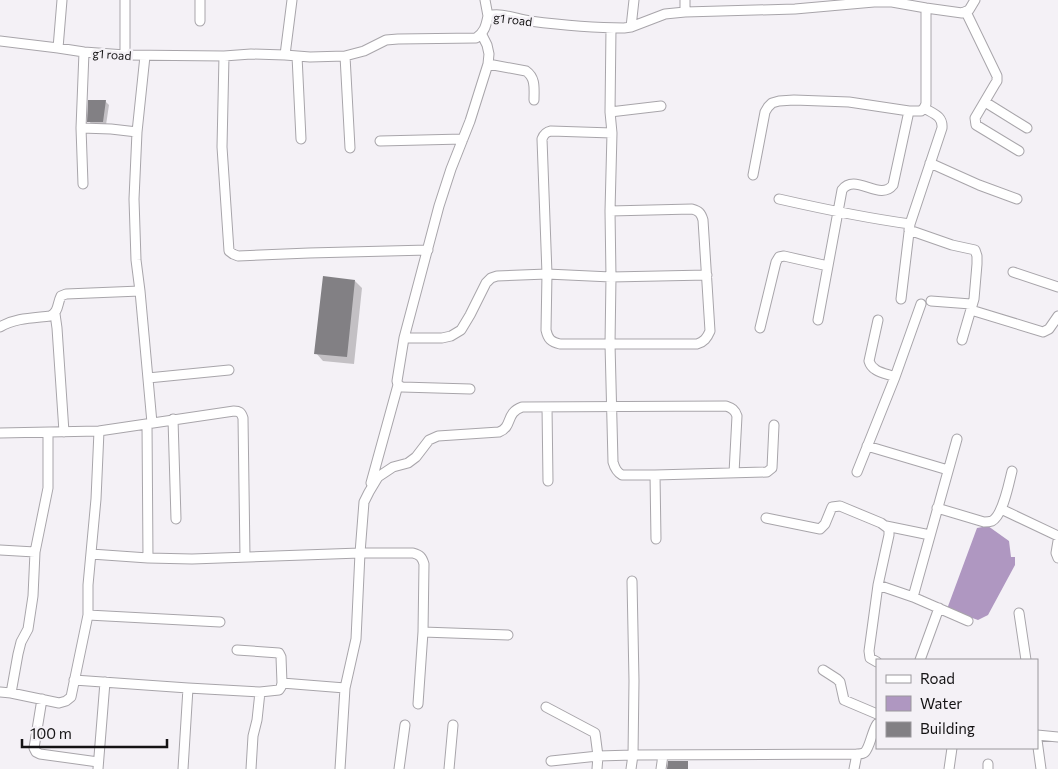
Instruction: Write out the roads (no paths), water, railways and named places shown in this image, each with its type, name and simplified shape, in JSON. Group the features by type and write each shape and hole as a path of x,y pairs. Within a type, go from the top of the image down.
{"street":[{"path":"58,48 62,0"},
{"path":"125,0 125,55"},
{"path":"200,0 200,21"},
{"path":"284,55 292,0"},
{"path":"485,0 488,16"},
{"path":"631,27 634,0"},
{"path":"685,0 685,12"},
{"path":"740,0 740,11"},
{"path":"975,0 966,12 997,76 996,84 975,118 976,125 1019,151"},
{"name":"g1 road","path":"0,41 84,52 145,56 251,54 310,57 345,56 364,51 386,40 398,38 476,38 482,35 488,16 494,14 534,21 611,28 631,27 665,14 685,12 795,9 874,2 892,2 959,13 966,12"},
{"path":"753,175 765,112 772,103 794,100 849,102 921,111 926,104 926,8"},
{"path":"611,28 610,344 613,462 615,468 622,475 767,472 772,468 774,425"},
{"path":"369,492 398,385 397,380 404,338 439,206 470,121 488,64 489,54 482,35"},
{"path":"83,184 81,128 84,52"},
{"path":"145,56 137,132 134,200 136,260 148,378 148,558"},
{"path":"224,56 222,147 230,251 233,254 238,256 309,252 428,250"},
{"path":"297,56 301,139"},
{"path":"345,56 350,148"},
{"path":"488,64 526,71 531,74 534,80 534,100"},
{"path":"985,102 1027,128"},
{"path":"610,112 661,106"},
{"path":"901,299 910,227 942,128 941,119 924,108"},
{"path":"818,320 842,190 846,185 855,184 885,191 890,189 893,185 909,111"},
{"path":"81,128 137,132"},
{"path":"610,211 692,209 702,215 710,331 702,342 696,344 560,344 552,342 548,338 546,330 547,274 542,139 547,132 551,131 612,133"},
{"path":"380,141 463,139"},
{"path":"930,163 979,186 1017,199"},
{"path":"779,199 910,227 952,245 975,250 977,264 974,300 962,340"},
{"path":"760,328 776,262 779,257 784,256 828,266"},
{"path":"1013,272 1058,287"},
{"path":"404,338 442,338 451,336 461,330 470,316 486,282 490,278 497,276 547,274 611,277 706,276"},
{"path":"64,432 55,314 61,296 66,294 140,291"},
{"path":"930,301 971,304 971,310"},
{"path":"857,472 895,377 921,304"},
{"path":"971,310 1043,332 1050,329 1058,318"},
{"path":"0,327 16,320 55,314"},
{"path":"878,320 869,361 870,365 872,368 895,377"},
{"path":"148,378 229,370"},
{"path":"398,385 402,387 470,389"},
{"path":"340,769 345,688 356,640 364,502 378,477 392,467 408,463 416,457 429,440 438,436 499,432 504,430 507,427 511,414 516,409 522,407 726,406 732,408 737,416 734,473"},
{"path":"547,407 548,481"},
{"path":"0,433 99,432 173,419 239,411 243,418 245,557"},
{"path":"173,419 176,519"},
{"path":"0,692 59,703 71,697 88,614 88,585 96,499 99,432"},
{"path":"11,693 21,642 28,629 33,596 35,552 48,488 48,433"},
{"path":"913,597 957,439"},
{"path":"867,446 948,470"},
{"path":"938,508 984,522 990,522 994,520 1001,510 1012,471"},
{"path":"656,475 656,539"},
{"path":"766,518 820,529 825,524 832,507 840,506 886,526 930,535"},
{"path":"1001,510 1058,536"},
{"path":"876,661 870,658 869,651 878,586 890,535 889,529 886,526"},
{"path":"1058,541 1056,553 1058,558"},
{"path":"0,550 35,552"},
{"path":"91,554 192,559 360,553 413,553 420,555 424,564 423,632 418,704"},
{"path":"631,769 633,755 634,681 632,580"},
{"path":"878,586 913,597 968,621"},
{"path":"920,659 939,608"},
{"path":"1019,613 1026,659"},
{"path":"88,614 220,622"},
{"path":"423,632 508,635"},
{"path":"74,680 260,692 279,690 281,688 280,653 237,650"},
{"path":"823,670 837,678 840,682 844,700 876,714"},
{"path":"42,699 34,748 36,752 98,765 105,682"},
{"path":"282,684 345,688"},
{"path":"183,769 188,688"},
{"path":"251,769 253,736 260,692"},
{"path":"546,707 595,733 598,769"},
{"path":"399,769 405,725"},
{"path":"448,769 453,725"},
{"path":"551,761 598,756 633,755 857,754 864,753 867,749 876,726"},
{"path":"1038,735 1058,737"},
{"path":"1038,747 1041,769"},
{"path":"948,769 952,749"},
{"path":"854,769 857,754"},
{"path":"661,769 663,755"}],"water":[{"path":"988,526 1009,541 1011,557 1015,557 1015,565 988,615 978,620 947,609 977,528"}]}
